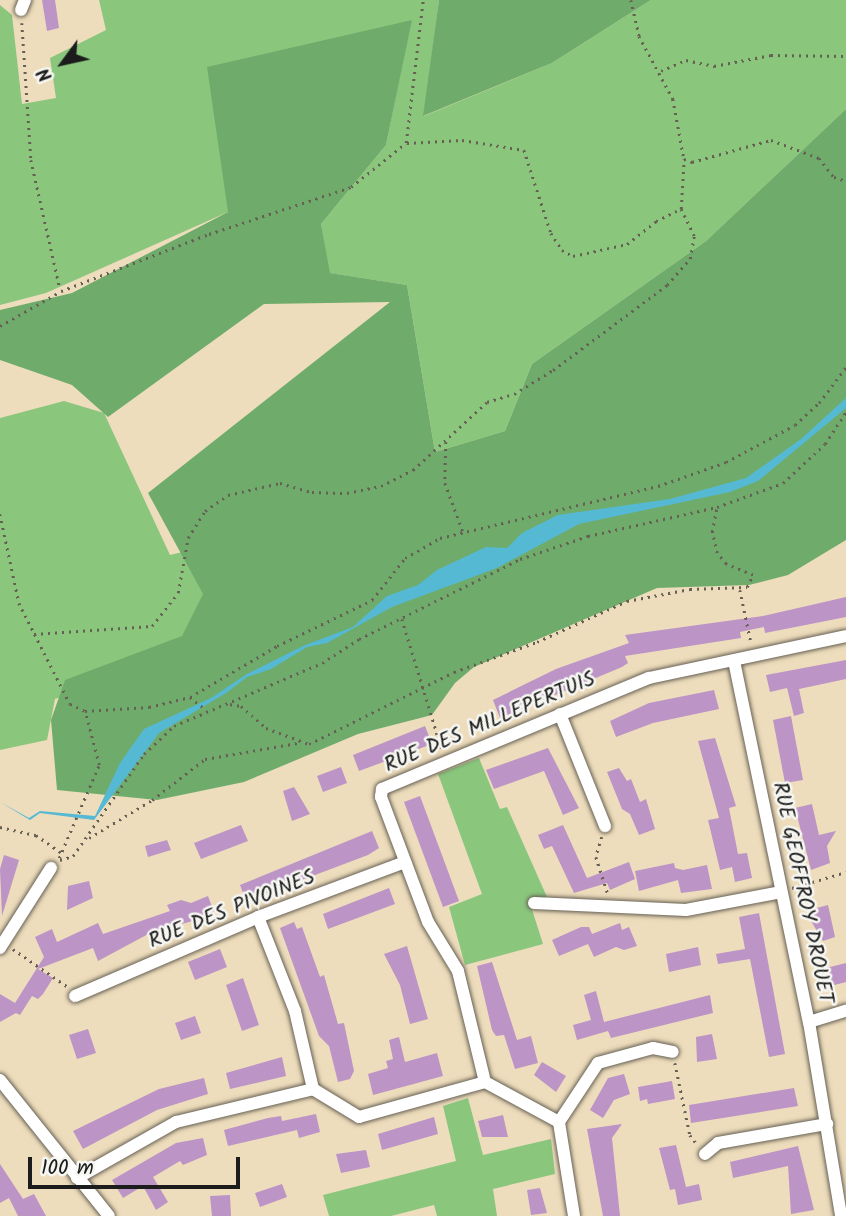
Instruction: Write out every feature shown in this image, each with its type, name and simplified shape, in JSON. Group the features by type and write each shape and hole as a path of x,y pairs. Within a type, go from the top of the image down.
{"street":[{"name":"RUE DES MILLEPERTUIS","path":"485,1082 458,971 428,922 381,797 382,789 445,760 649,678 846,636"},
{"name":"RUE GEOFFROY DROUET","path":"734,661 809,1022 841,1216"},
{"path":"560,714 605,826"},
{"name":"RUE DES PIVOINES","path":"77,995 258,917 405,862"},
{"path":"2,946 53,865"},
{"path":"534,903 686,910 781,892"},
{"path":"258,917 295,1011 313,1089"},
{"path":"809,1022 846,1011"},
{"path":"574,1216 559,1122 598,1063 653,1048 673,1052"},
{"path":"0,1080 109,1216"},
{"path":"78,1178 176,1122 313,1089 359,1117 485,1082 559,1122"},
{"path":"705,1154 718,1143 827,1124"}],"path":[{"path":"406,143 423,0"},
{"path":"33,634 152,626 178,593 188,538 205,511 228,495 280,483 312,492 347,493 382,486 414,470 446,442 461,422 487,402 514,394 553,370 667,285 690,259 694,236 681,209 684,159 673,99 661,71 639,36 631,0"},
{"path":"23,5 32,160 51,265 61,291"},
{"path":"661,71 686,60 714,66 771,55 846,56"},
{"path":"0,326 61,291 351,187 406,143 462,140 524,150 551,233 562,250 573,256 628,244 656,221 681,209"},
{"path":"684,159 692,162 771,140 819,158 834,177 846,181"},
{"path":"0,514 19,603 70,705 85,711 149,707 190,696 277,646 372,600 405,558 463,532 658,486 726,462 795,425 820,403 846,367"},
{"path":"53,865 72,856 157,739 206,710 230,704 322,663 402,618 520,559 588,536 718,507 783,483 825,444 846,412"},
{"path":"446,442 445,483 463,532"},
{"path":"86,839 152,800 205,759 321,738 424,687 627,601 690,589 740,590 752,582 752,575 726,564 717,553 712,532 718,507"},
{"path":"740,590 753,656"},
{"path":"402,618 445,760"},
{"path":"190,696 206,710"},
{"path":"230,704 241,706 266,728 298,743"},
{"path":"0,827 36,835 62,853 99,765 85,711"},
{"path":"605,826 596,857 612,907"},
{"path":"781,892 846,872"},
{"path":"2,946 77,995"},
{"path":"673,1052 690,1135 705,1154"}],"green space":[{"path":"99,0 439,0 424,116 552,63 651,0 846,0 846,109 706,241 532,364 505,431 435,452 407,285 329,273 321,224 386,145 411,21 228,212 46,293 0,305 0,5 12,15 22,104 56,98 50,58 106,30"},
{"path":"439,0 651,0 552,63 423,116"},
{"path":"412,20 386,145 321,224 330,273 407,285 435,452 505,431 532,364 706,241 846,109 846,540 788,575 749,585 657,588 474,667 455,683 432,715 358,734 244,782 157,800 57,790 51,720 65,680 182,636 203,594 148,493 390,302 264,304 108,417 72,385 0,360 0,310 72,293 228,212 207,67"},
{"path":"64,401 104,413 170,555 191,550 218,648 55,699 47,740 0,750 0,418"},
{"path":"479,758 500,809 507,807 547,897 529,900 543,944 465,965 449,907 482,894 438,774"},
{"path":"468,1098 483,1155 551,1139 555,1174 493,1189 497,1216 437,1216 434,1205 391,1216 329,1216 323,1195 456,1161 443,1106"}],"water":[{"path":"846,398 846,408 758,481 730,492 579,524 497,568 392,607 327,643 307,647 271,669 247,677 226,693 159,733 94,820 40,813 30,820 0,802 29,818 40,811 95,816 120,763 144,729 211,698 247,674 303,646 353,627 387,596 418,585 437,570 486,547 507,548 522,533 558,515 670,499 746,478 801,439"}],"building":[{"path":"42,0 55,0 59,28 47,31"},
{"path":"846,597 846,617 765,633 764,627 740,632 741,638 625,656 628,663 622,667 500,718 493,700 556,669 629,643 625,635 763,616"},
{"path":"846,660 846,679 799,689 804,713 794,716 787,688 770,692 766,675"},
{"path":"714,690 719,709 653,723 616,737 610,721 649,703"},
{"path":"791,716 803,780 785,783 773,720"},
{"path":"425,726 432,744 359,771 353,755"},
{"path":"715,738 736,806 729,808 738,854 747,853 752,878 735,882 732,867 720,870 708,820 719,818 698,741"},
{"path":"548,748 579,808 563,815 544,771 494,789 486,770"},
{"path":"341,767 347,783 323,792 317,776"},
{"path":"619,768 627,781 631,779 640,802 646,799 655,829 639,835 630,814 622,809 607,772"},
{"path":"294,787 310,814 292,821 283,791"},
{"path":"420,796 459,901 443,907 404,802"},
{"path":"812,804 819,835 836,831 827,846 830,863 811,870 795,808"},
{"path":"241,825 248,841 201,859 194,843"},
{"path":"563,825 587,878 629,862 635,879 610,890 607,883 574,893 552,846 544,849 538,835"},
{"path":"372,831 379,848 368,855 246,901 240,885"},
{"path":"167,840 171,850 148,857 145,846"},
{"path":"4,855 19,860 2,916 0,869"},
{"path":"674,863 675,868 683,870 707,865 712,889 681,893 678,880 639,891 635,871"},
{"path":"89,881 93,898 67,910 68,886"},
{"path":"389,888 395,904 328,929 323,914"},
{"path":"208,896 214,912 204,918 152,932 98,961 93,948 38,969 53,978 43,994 38,999 32,996 20,1015 16,1013 0,1022 0,994 15,1003 44,957 35,937 52,929 57,942 98,923 103,934 170,911 167,905 181,900 191,903"},
{"path":"828,905 835,937 823,941 811,921 813,909"},
{"path":"759,913 785,1054 769,1057 750,959 718,964 716,954 745,949 739,917"},
{"path":"294,922 297,929 302,927 320,977 324,975 338,1024 344,1023 354,1071 350,1079 338,1082 329,1046 319,1036 280,928"},
{"path":"620,923 622,930 629,927 637,946 624,950 616,947 594,957 588,944 559,956 552,940 581,927 589,927 592,934"},
{"path":"407,946 428,1019 410,1024 400,985 384,954"},
{"path":"698,947 701,965 669,972 666,954"},
{"path":"220,949 227,967 195,980 188,962"},
{"path":"492,962 517,1040 531,1036 538,1063 515,1069 504,1035 496,1036 492,1030 477,966"},
{"path":"846,963 846,982 823,988 818,970"},
{"path":"243,978 259,1025 242,1031 226,985"},
{"path":"596,991 604,1022 710,995 713,1013 611,1038 608,1031 577,1040 573,1025 591,1020 584,995"},
{"path":"195,1016 201,1033 181,1040 175,1023"},
{"path":"88,1029 96,1053 77,1059 69,1035"},
{"path":"712,1034 717,1059 697,1062 696,1037"},
{"path":"399,1037 405,1062 437,1053 443,1076 373,1095 368,1074 388,1068 386,1061 393,1059 389,1040"},
{"path":"282,1057 286,1076 230,1089 226,1073"},
{"path":"542,1062 566,1076 556,1092 534,1075"},
{"path":"624,1074 630,1094 614,1100 603,1118 590,1110 608,1078"},
{"path":"204,1078 208,1094 157,1110 83,1149 73,1131 159,1089"},
{"path":"672,1081 675,1099 648,1104 647,1099 640,1101 638,1087"},
{"path":"794,1088 798,1106 691,1123 689,1105"},
{"path":"316,1114 320,1132 299,1138 297,1130 228,1146 224,1130 268,1118 281,1116 282,1121"},
{"path":"503,1115 508,1137 482,1137 478,1121"},
{"path":"434,1117 438,1134 382,1150 378,1134"},
{"path":"622,1124 612,1138 620,1216 603,1216 587,1129"},
{"path":"203,1138 207,1155 183,1165 180,1161 153,1177 168,1202 156,1210 143,1186 123,1198 112,1180 176,1143"},
{"path":"676,1145 686,1187 699,1184 702,1200 678,1205 675,1189 670,1190 659,1148"},
{"path":"798,1146 814,1210 791,1214 788,1166 733,1178 730,1162"},
{"path":"366,1150 370,1167 341,1173 336,1154"},
{"path":"0,1164 23,1199 34,1194 46,1216 18,1216 9,1198 0,1203"},
{"path":"282,1184 287,1197 260,1207 255,1193"},
{"path":"540,1188 547,1213 531,1215 527,1190"},
{"path":"230,1195 231,1216 212,1216 210,1196"}]}
